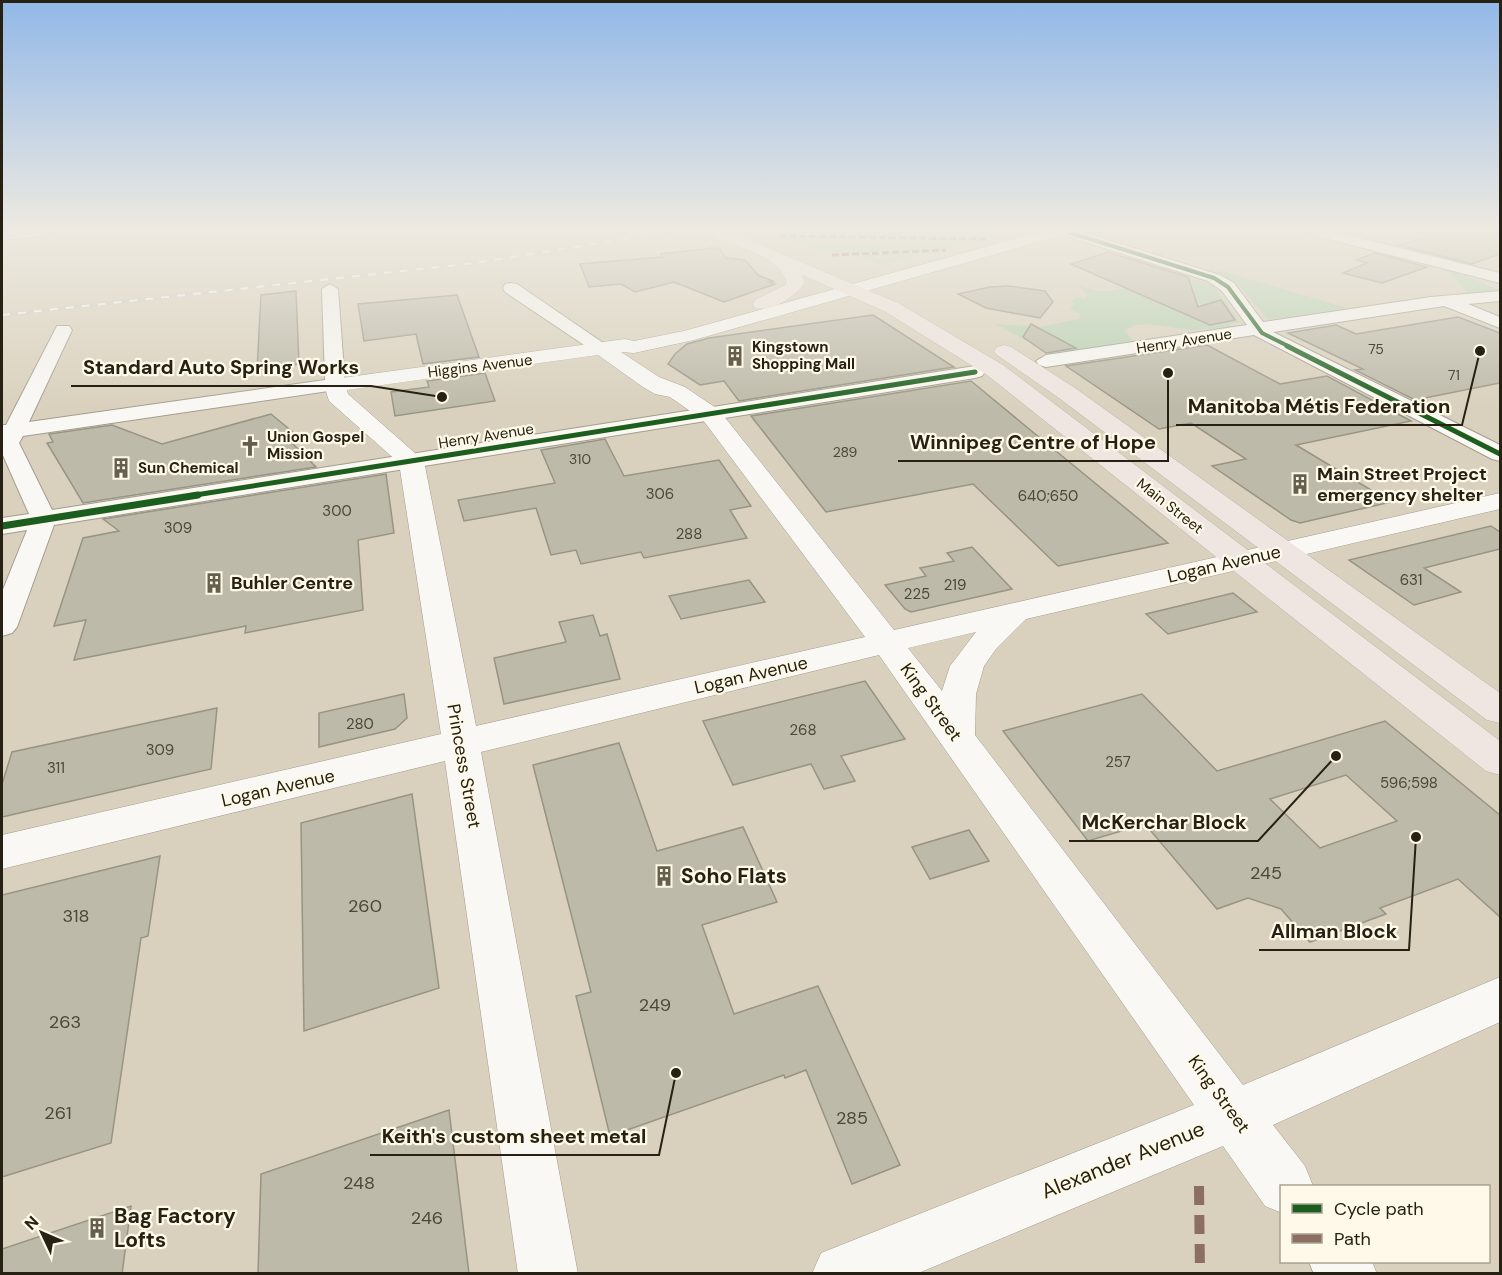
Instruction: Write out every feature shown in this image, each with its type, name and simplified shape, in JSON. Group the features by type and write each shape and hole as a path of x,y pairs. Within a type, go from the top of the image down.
{"main road":[{"path":"762,304 786,292"},
{"name":"Higgins Avenue","path":"614,347 626,340 762,304 821,292"},
{"name":"Higgins Avenue","path":"335,385 614,347 634,347 687,336 832,292"},
{"name":"Main Street","path":"868,292 995,370 1500,761"},
{"name":"Main Street","path":"877,292 939,313"},
{"path":"677,392 676,385 651,366 652,357 659,350 687,336"},
{"name":"Main Street","path":"989,341 1067,393 1500,711"},
{"name":"King Street","path":"614,347 651,382 663,389 677,392 711,415 956,735 1284,1185"},
{"path":"335,385 337,396 411,461"},
{"name":"Princess Street","path":"411,461 461,744 548,1274"},
{"name":"Logan Avenue","path":"2,852 1015,612 1500,501"},
{"path":"956,735 960,678 982,643 1015,612"},
{"name":"Alexander Avenue","path":"842,1274 1235,1116 1500,999"}],"street":[{"path":"330,292 335,385"},
{"name":"King Street","path":"517,292 614,347"},
{"path":"1231,292 1258,329 1500,454"},
{"name":"Henry Avenue","path":"1046,361 1171,344 1444,301 1500,296"},
{"path":"1444,301 1500,323"},
{"path":"2,627 44,519 8,443 8,431 63,330"},
{"path":"1154,334 1171,344"},
{"name":"Henry Avenue","path":"2,526 975,372"},
{"name":"Higgins Avenue","path":"8,431 193,405 228,404 299,395 335,385"}],"green space":[{"path":"1084,292 1218,292 1239,322 1229,324 1231,327 1190,330 1148,324 1134,325 1124,331 1134,342 1132,343 1053,355 996,324 1040,327 1079,319 1081,314 1070,309 1074,304 1071,301 1076,297 1084,299 1088,296"},
{"path":"1244,292 1291,292 1348,308 1268,320"},
{"path":"1466,292 1486,292 1454,295"}],"building":[{"path":"296,292 299,364 257,370 261,295"},
{"path":"698,292 754,292 724,302"},
{"path":"969,292 1045,292 1053,302 1040,318 986,308 958,294"},
{"path":"1134,292 1193,292 1198,307 1221,300 1235,320 1210,325"},
{"path":"457,295 479,357 423,364 416,334 364,341 358,304"},
{"path":"873,315 954,367 739,401 724,381 700,385 668,364 675,354 687,344 709,338"},
{"path":"1458,317 1500,333 1500,383 1415,400 1355,370 1363,369 1288,333 1336,325 1356,334"},
{"path":"1031,324 1076,348 1046,353 1023,337"},
{"path":"1207,345 1280,384 1327,376 1411,421 1296,445 1391,502 1300,523 1291,520 1212,466 1246,459 1191,423 1159,429 1066,366"},
{"path":"485,373 495,401 395,416 391,392 429,387 427,381"},
{"path":"971,381 1168,543 1058,566 973,484 826,512 751,416"},
{"path":"271,414 295,434 288,439 316,467 83,503 47,443 53,442 49,434 112,425 162,444"},
{"path":"605,439 624,476 719,460 751,506 730,510 747,538 644,558 641,552 581,564 576,550 551,555 536,508 464,521 458,500 555,483 541,450"},
{"name":"Buhler Centre","path":"386,474 394,533 358,540 363,610 245,633 246,626 74,660 86,620 54,626 83,538 119,531 103,519"},
{"path":"1491,526 1500,532 1500,549 1424,568 1461,592 1414,605 1349,560"},
{"path":"972,547 1012,589 911,612 905,609 885,585 926,576 920,568 954,561 947,553"},
{"path":"749,580 765,602 681,619 669,596"},
{"path":"1233,593 1257,612 1168,634 1146,614"},
{"path":"593,615 600,636 607,634 620,679 504,704 494,658 566,642 559,622"},
{"path":"865,681 905,739 841,756 855,781 824,789 811,764 733,785 703,721"},
{"path":"404,694 407,718 395,729 319,747 319,713"},
{"path":"1142,694 1217,771 1385,721 1500,815 1500,917 1458,879 1380,908 1386,914 1310,942 1281,909 1248,898 1217,909 1145,824 1088,841 1003,731","holes":["1346,775 1397,821 1320,848 1270,799"]},
{"path":"217,708 211,769 2,817 2,784 12,752"},
{"path":"619,743 657,851 743,827 777,902 702,925 734,1014 818,986 900,1165 852,1184 806,1070 785,1078 784,1075 610,1136 576,996 591,992 533,765"},
{"path":"412,794 439,988 304,1031 301,823"},
{"path":"969,830 989,861 930,879 912,847"},
{"path":"160,856 148,936 141,938 111,1143 2,1177 2,895"},
{"path":"449,1110 469,1274 258,1274 261,1174"},
{"name":"Bag Factory Lofts","path":"131,1206 122,1274 2,1274 2,1249"}],"railway":[{"path":"2,315 216,292"}],"marked path":[{"path":"1199,1186 1200,1274"}],"cycle path":[{"path":"1231,292 1262,333 1500,454"},
{"path":"2,526 975,372"}],"place":[{"name":"Manitoba Métis Federation","path":"1480,351"},
{"name":"Kingstown Shopping Mall","path":"735,356"},
{"name":"Winnipeg Centre of Hope","path":"1168,373"},
{"name":"Standard Auto Spring Works","path":"442,397"},
{"name":"Union Gospel Mission","path":"250,446"},
{"name":"Sun Chemical","path":"121,468"},
{"name":"Main Street Project emergency shelter","path":"1300,484"},
{"name":"Buhler Centre","path":"214,583"},
{"name":"McKerchar Block","path":"1336,756"},
{"name":"Allman Block","path":"1416,837"},
{"name":"Soho Flats","path":"664,876"},
{"name":"Keith's custom sheet metal","path":"676,1073"},
{"name":"Bag Factory Lofts","path":"97,1228"}]}
